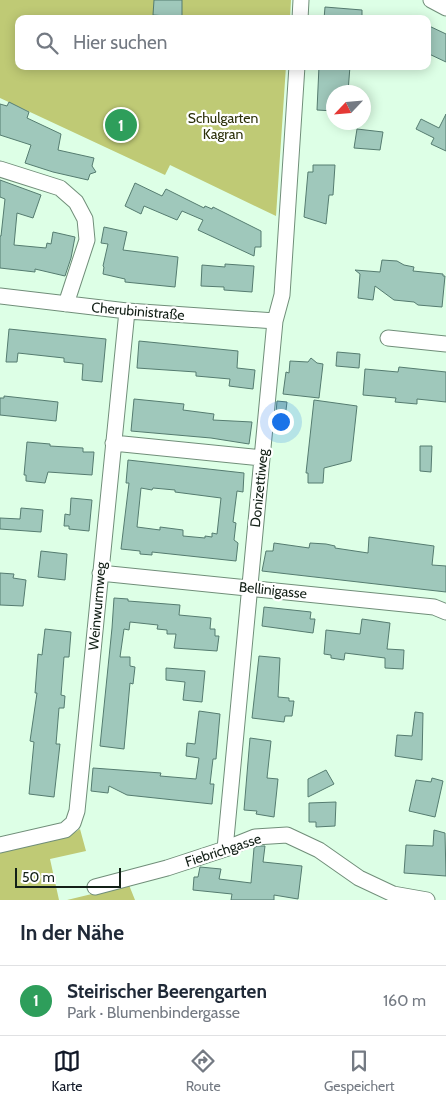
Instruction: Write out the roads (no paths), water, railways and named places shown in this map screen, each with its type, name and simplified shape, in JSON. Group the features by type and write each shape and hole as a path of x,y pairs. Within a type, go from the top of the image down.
{"street":[{"path":"300,15 301,0"},
{"path":"431,0 446,8"},
{"name":"Donizettiweg","path":"224,849 275,321 282,295 297,70"},
{"path":"0,169 60,188 76,202 85,219 87,240 66,304"},
{"name":"Cherubinistraße","path":"0,296 127,311 275,321"},
{"name":"Weinwurmweg","path":"0,845 65,830 73,823 77,811 127,311"},
{"path":"388,338 446,344"},
{"path":"113,443 262,458"},
{"name":"Bellinigasse","path":"100,573 434,607 446,612"},
{"name":"Fiebrichgasse","path":"95,887 167,868 255,837 287,835 319,850 358,878 393,894 428,900"}],"place":[{"name":"Steirischer Beerengarten","path":"121,125"}],"park label":[{"name":"Schulgarten Kagran","path":"223,126"}]}
